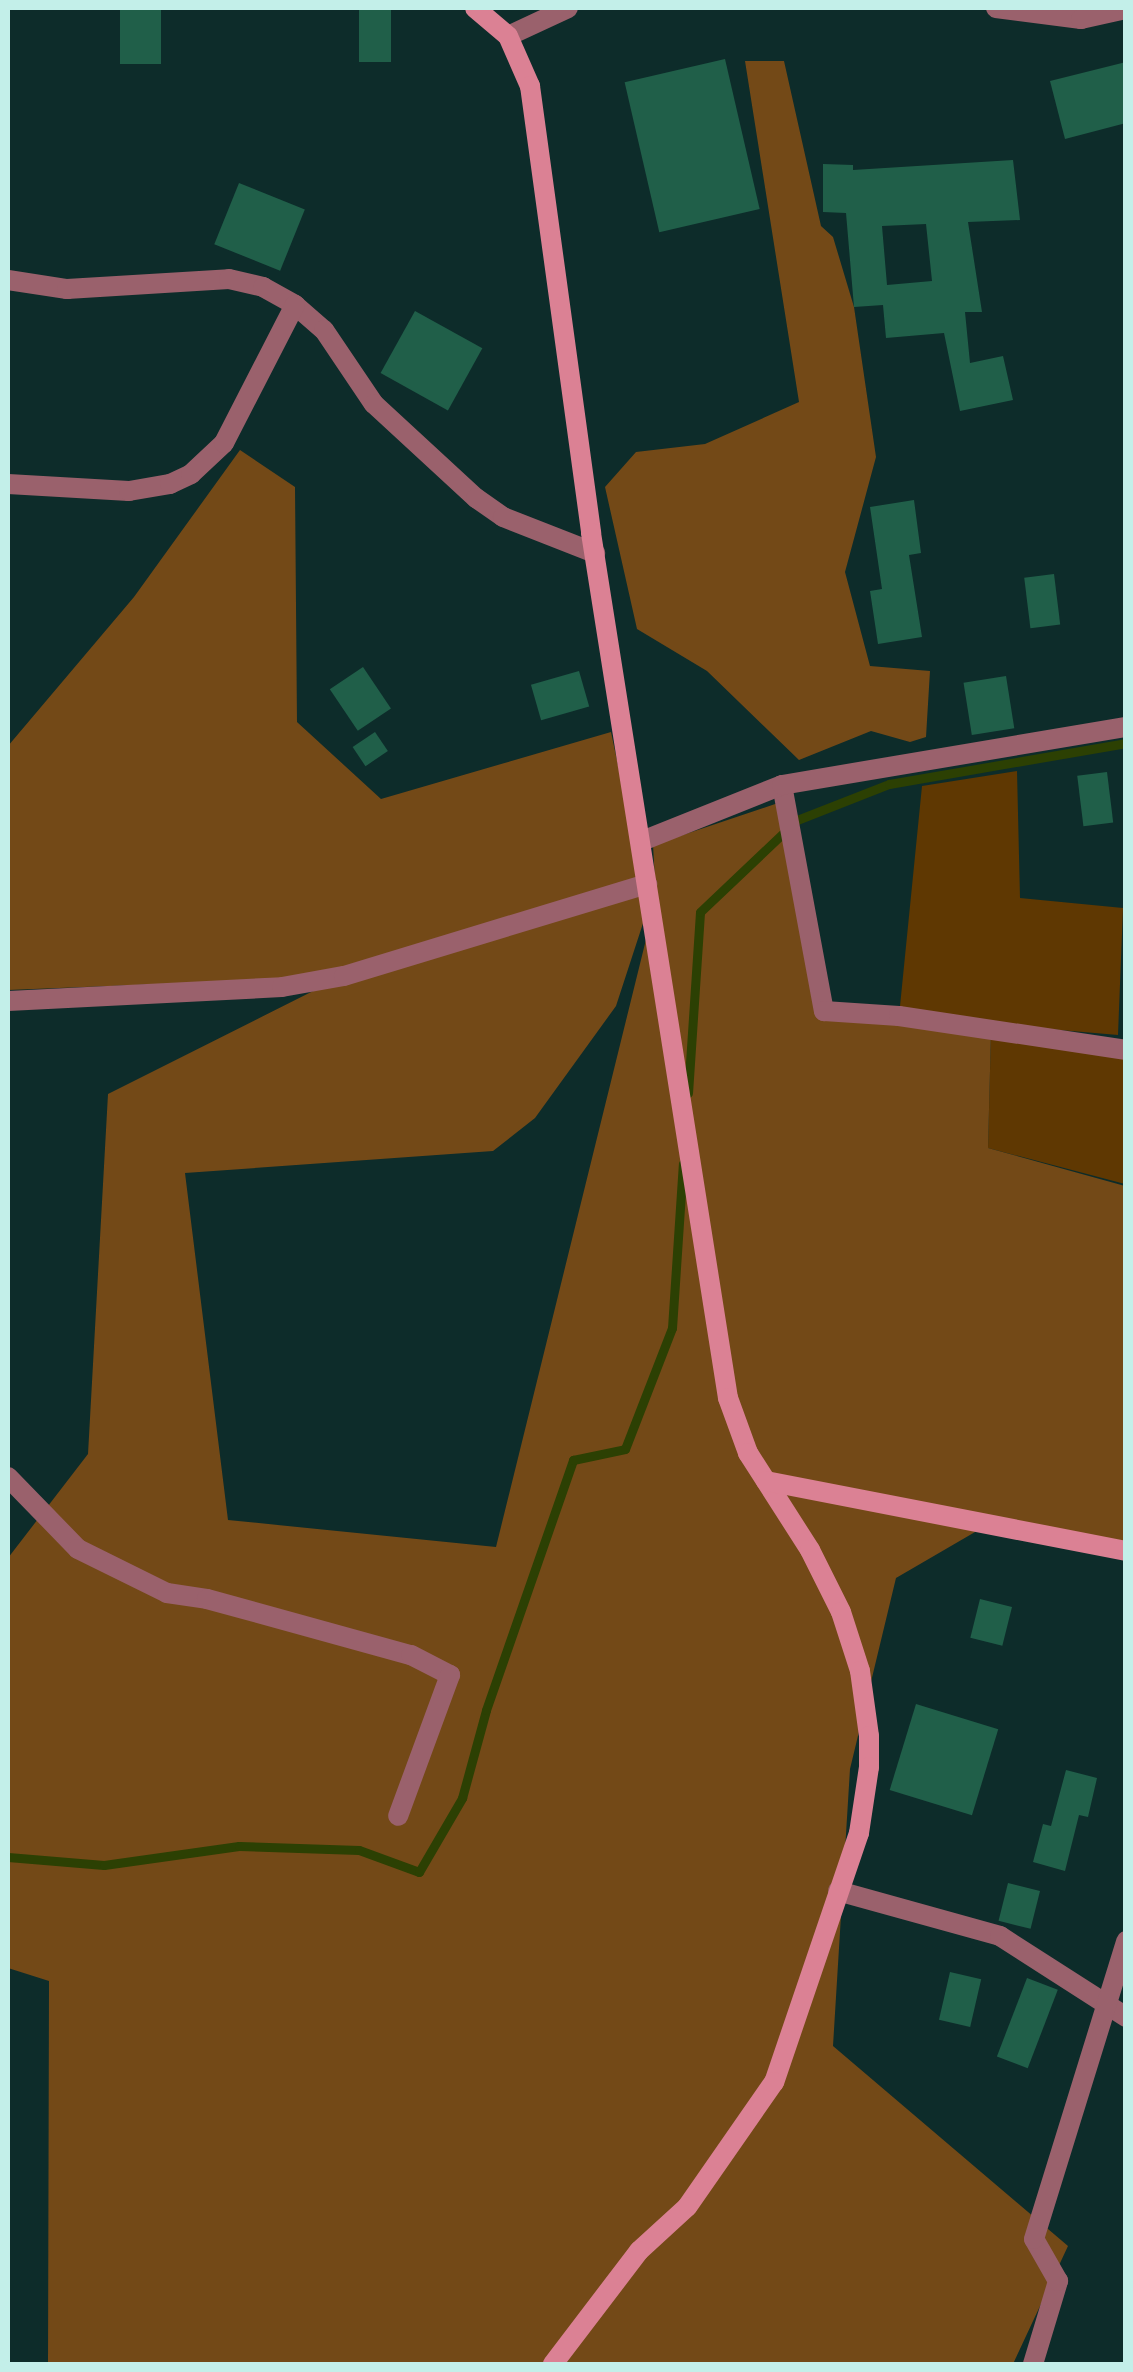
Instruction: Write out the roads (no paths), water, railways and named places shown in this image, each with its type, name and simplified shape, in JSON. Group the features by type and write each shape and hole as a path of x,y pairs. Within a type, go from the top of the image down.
{"street":[{"path":"475,8 508,36 530,86 594,553 728,1398 739,1433 826,1578 860,1671 869,1767 858,1833 774,2082 687,2207 639,2251 553,2364"},
{"path":"508,36 568,8"},
{"path":"996,8 1081,19 1126,9"},
{"path":"8,280 67,289 229,279 263,286 296,305 324,330 374,404 476,498 503,517 594,553"},
{"path":"8,484 129,492 170,484 191,474 224,444 296,305"},
{"path":"642,841 782,785 1126,727"},
{"path":"782,785 824,1011 899,1016 1126,1050"},
{"path":"8,1001 282,987 328,979 646,884"},
{"path":"8,1478 78,1549 167,1593 208,1599 411,1654 450,1675 398,1816"},
{"path":"766,1481 1126,1551"},
{"path":"838,1891 1000,1936 1126,2017"},
{"path":"1033,2364 1058,2281 1034,2239 1126,1941"}],"waterway":[{"path":"688,1093 700,912 797,820 889,784 1126,743"},
{"path":"8,1857 104,1865 239,1846 359,1850 419,1872 462,1798 486,1710 573,1460 625,1449 672,1328 683,1163"}]}
